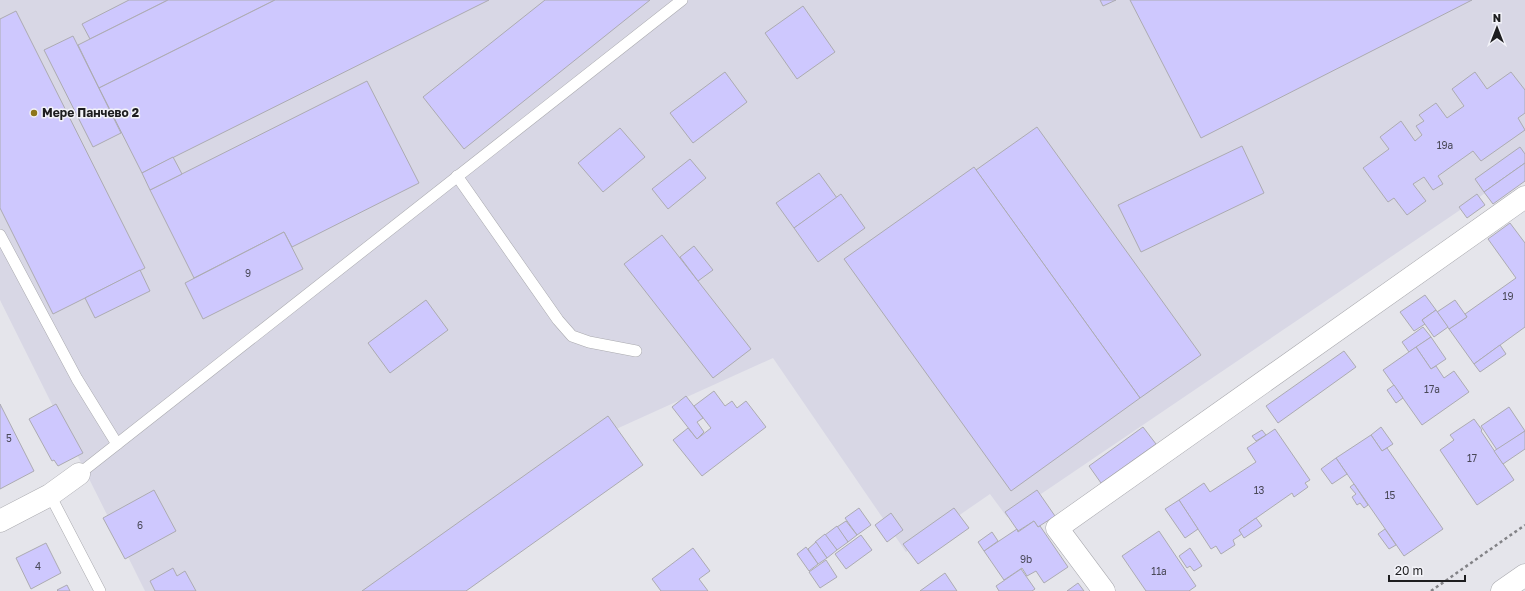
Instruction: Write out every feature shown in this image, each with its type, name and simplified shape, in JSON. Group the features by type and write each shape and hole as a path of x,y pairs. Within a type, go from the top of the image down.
{"street":[{"path":"1104,591 1057,528 1525,197"},
{"path":"0,521 50,495 79,474"},
{"path":"1502,591 1525,575"}],"lane":[{"path":"79,474 682,0"},
{"path":"457,176 558,320 572,336 588,342 636,351"},
{"path":"0,235 77,379 117,444"},
{"path":"50,495 100,591"}],"path":[{"path":"1431,591 1525,525"}],"shaded area":[{"path":"0,0 1525,0 1525,166 1007,517 990,494 906,552 773,358 603,435 383,591 145,591 0,300"}],"building":[{"path":"129,0 168,0 90,39 82,24"},
{"path":"168,0 275,0 99,88 78,45"},
{"path":"275,0 489,0 142,173 99,88"},
{"path":"545,0 650,0 464,149 423,97"},
{"path":"1100,0 1116,0 1103,6"},
{"path":"1130,0 1472,0 1201,138"},
{"path":"803,6 835,52 797,79 765,33"},
{"name":"Мере Панчево 2","path":"16,11 145,268 53,314 0,208 0,19"},
{"path":"73,36 121,133 93,147 44,50"},
{"path":"725,72 747,102 693,143 670,113"},
{"path":"1475,72 1487,89 1511,72 1525,90 1525,113 1518,118 1525,130 1481,161 1473,151 1438,176 1443,184 1433,190 1424,177 1413,184 1426,201 1407,215 1394,198 1388,202 1363,168 1389,149 1380,137 1401,121 1415,141 1422,135 1416,126 1424,121 1419,115 1436,103 1447,118 1464,106 1452,89"},
{"path":"367,81 419,183 292,247 284,232 194,278 150,190"},
{"path":"1037,127 1201,355 1140,398 976,170"},
{"path":"620,128 645,157 603,192 578,163"},
{"path":"1242,146 1264,193 1141,252 1118,205"},
{"path":"1520,147 1525,154 1525,163 1484,192 1475,179"},
{"path":"173,157 182,174 150,190 142,173"},
{"path":"690,159 706,178 668,209 652,189"},
{"path":"1525,163 1525,181 1493,204 1484,192"},
{"path":"974,167 1140,398 1011,491 844,259"},
{"path":"819,173 837,198 794,228 776,203"},
{"path":"841,194 865,228 818,262 794,228"},
{"path":"1477,194 1485,205 1467,218 1459,207"},
{"path":"1510,223 1525,243 1525,327 1474,364 1449,329 1467,317 1465,314 1516,278 1488,239"},
{"path":"284,232 303,269 203,319 185,283"},
{"path":"662,235 751,349 713,378 624,264"},
{"path":"694,246 713,270 698,281 680,257"},
{"path":"140,270 150,291 95,318 85,298"},
{"path":"1425,295 1436,310 1422,320 1425,324 1414,331 1400,312"},
{"path":"426,300 448,330 390,373 368,343"},
{"path":"1455,300 1467,317 1449,329 1437,312"},
{"path":"1436,310 1448,327 1434,337 1422,320"},
{"path":"1423,327 1431,337 1409,352 1402,342"},
{"path":"1431,337 1446,359 1431,369 1416,347"},
{"path":"1500,345 1506,354 1480,372 1474,364"},
{"path":"1416,347 1431,369 1436,366 1444,378 1454,371 1469,392 1422,425 1383,370"},
{"path":"1344,351 1356,367 1278,423 1266,406"},
{"path":"1394,385 1403,398 1396,403 1387,390"},
{"path":"714,391 725,406 732,401 737,408 746,401 766,427 702,476 673,440 688,428 697,439 711,428 694,406"},
{"path":"686,396 703,418 697,422 704,432 697,439 672,407"},
{"path":"0,404 34,471 0,489"},
{"path":"56,404 83,453 58,466 54,460 52,461 29,419"},
{"path":"1509,407 1525,431 1497,450 1481,426"},
{"path":"608,416 643,465 466,591 362,591"},
{"path":"1474,419 1514,480 1477,505 1440,450 1454,440 1450,435"},
{"path":"1143,427 1156,444 1101,483 1089,466"},
{"path":"1381,427 1393,444 1382,451 1371,435"},
{"path":"1275,429 1310,480 1305,483 1308,487 1294,497 1292,493 1239,530 1242,534 1233,540 1235,545 1221,554 1216,546 1211,549 1179,500 1204,483 1210,492 1256,462 1247,448"},
{"path":"1262,430 1266,435 1256,441 1252,436"},
{"path":"1525,431 1525,449 1503,464 1494,451"},
{"path":"1371,435 1382,451 1387,448 1443,529 1404,556 1336,458"},
{"path":"1336,458 1347,474 1332,484 1321,469"},
{"path":"1354,484 1368,505 1364,508 1360,503 1357,505 1352,497 1356,494 1350,487"},
{"path":"154,490 176,531 125,559 103,518"},
{"path":"1037,490 1055,516 1038,527 1034,521 1018,531 1005,512"},
{"path":"1179,500 1198,529 1185,538 1165,509"},
{"path":"859,508 871,525 857,535 845,518"},
{"path":"954,508 969,528 918,564 903,544"},
{"path":"891,513 903,530 887,542 875,525"},
{"path":"1256,518 1262,526 1244,538 1239,530"},
{"path":"846,521 857,535 848,542 837,527"},
{"path":"1034,521 1038,527 1040,526 1068,567 1044,583 1036,571 1027,576 1022,568 1004,580 984,551 1017,529 1018,532"},
{"path":"837,526 848,542 837,550 825,535"},
{"path":"1385,529 1396,545 1389,549 1378,534"},
{"path":"1159,531 1196,586 1189,591 1146,591 1122,556"},
{"path":"992,532 998,541 984,551 978,542"},
{"path":"825,534 837,550 827,558 815,542"},
{"path":"861,535 872,550 846,569 835,554"},
{"path":"816,542 827,558 818,564 808,549"},
{"path":"46,543 61,573 31,589 16,558"},
{"path":"806,547 818,564 809,571 797,554"},
{"path":"693,548 710,571 699,579 708,591 661,591 652,579"},
{"path":"1190,548 1202,566 1194,571 1190,566 1187,568 1179,556"},
{"path":"826,560 837,577 820,588 809,572"},
{"path":"173,568 177,576 185,571 196,591 155,591 150,581"},
{"path":"1021,569 1035,589 1032,591 999,591 996,586"},
{"path":"945,573 957,591 920,591"},
{"path":"1078,583 1084,591 1067,591"},
{"path":"67,585 70,591 57,590"}],"place":[{"name":"Мере Панчево 2","path":"34,113"}]}
